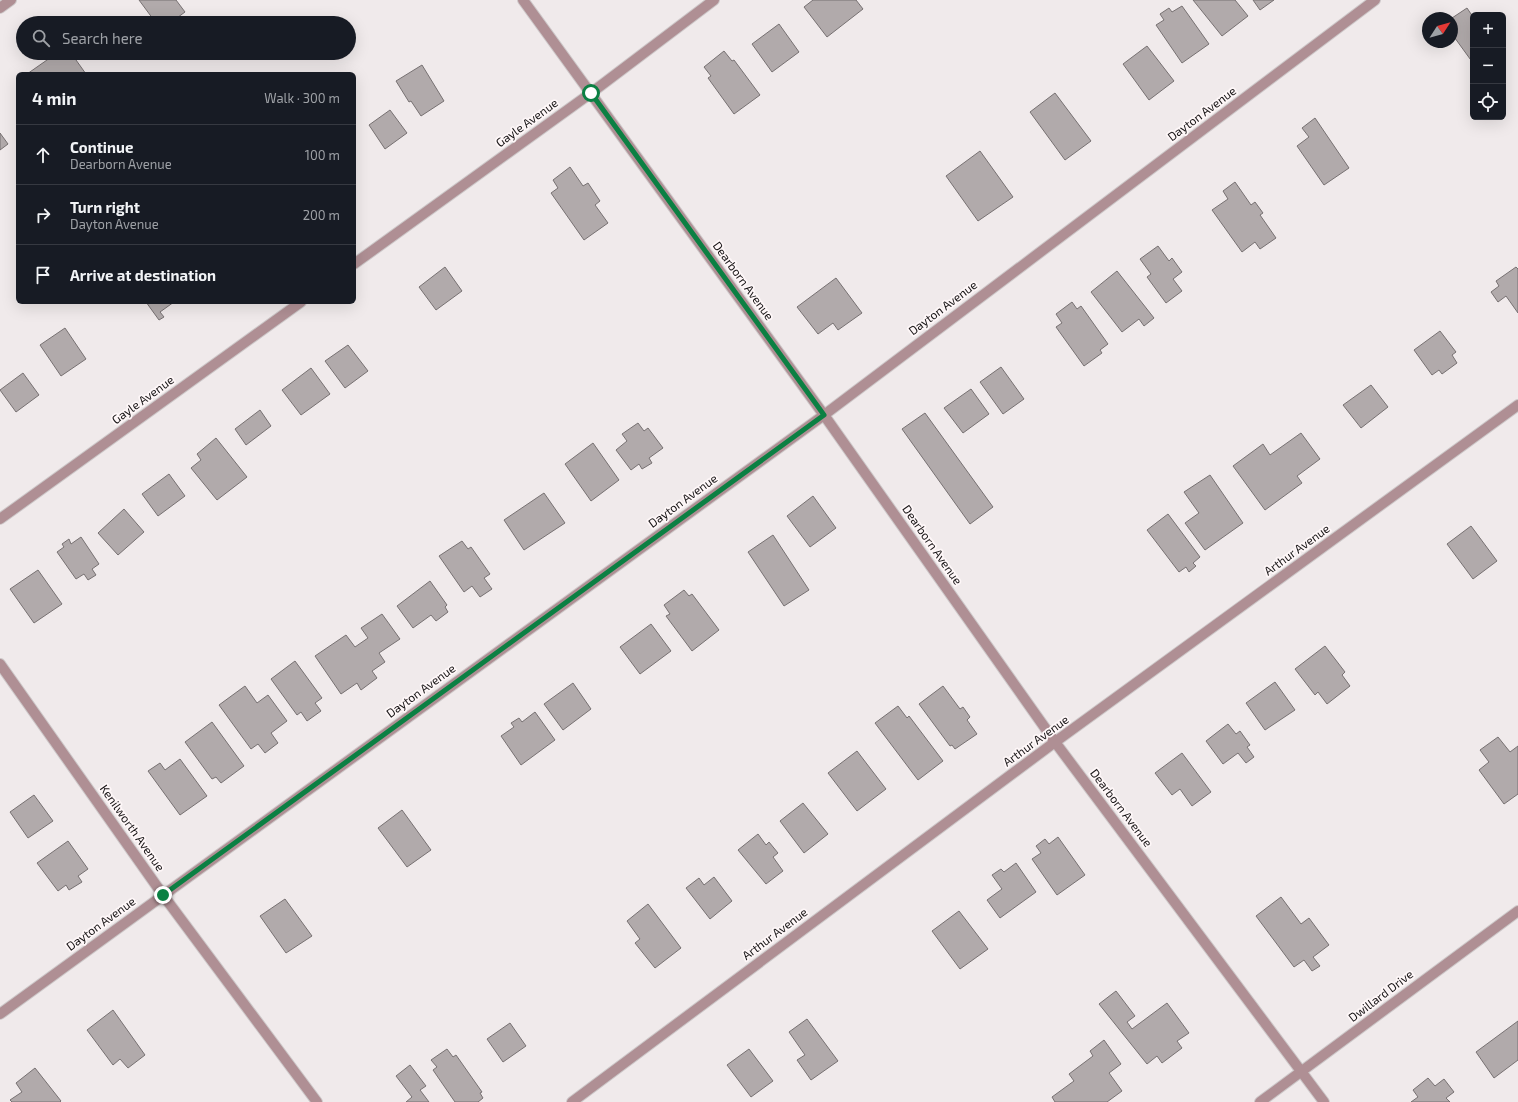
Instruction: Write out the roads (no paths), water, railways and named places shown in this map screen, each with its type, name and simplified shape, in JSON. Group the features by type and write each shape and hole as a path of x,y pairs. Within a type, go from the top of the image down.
{"street":[{"path":"0,8 10,0"},
{"name":"Dearborn Avenue","path":"523,0 824,415 1056,742 1324,1102"},
{"name":"Gayle Avenue","path":"356,263 591,93 714,0"},
{"name":"Dayton Avenue","path":"0,1014 824,415 1375,0"},
{"name":"Gayle Avenue","path":"0,519 298,304"},
{"name":"Arthur Avenue","path":"572,1102 1056,742 1518,405"},
{"name":"Kenilworth Avenue","path":"0,664 163,895 317,1102"},
{"name":"Dwillard Drive","path":"1260,1102 1518,911"}]}
